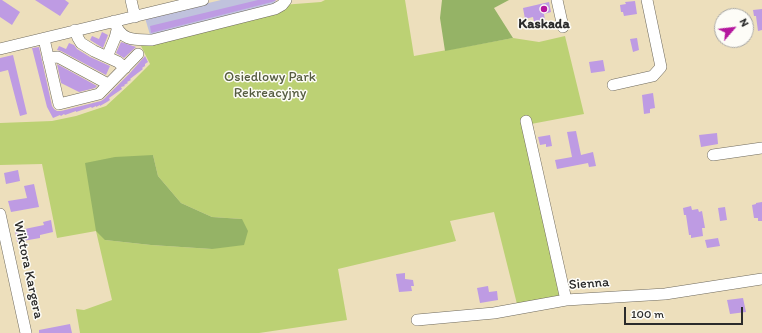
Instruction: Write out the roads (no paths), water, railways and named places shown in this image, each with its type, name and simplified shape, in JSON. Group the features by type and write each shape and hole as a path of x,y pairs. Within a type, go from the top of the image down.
{"street":[{"path":"131,0 135,17"},
{"path":"0,49 75,30 115,26 135,17 203,0"},
{"path":"115,26 124,36 131,39 152,40 275,9 282,5 286,0"},
{"path":"557,0 563,27"},
{"path":"613,85 653,76 661,67 647,0"},
{"path":"106,56 115,38 115,26"},
{"path":"75,30 81,42 94,51 118,62 125,68"},
{"path":"44,39 59,104 99,94 138,54"},
{"path":"48,58 58,56 108,84"},
{"path":"526,121 566,300"},
{"path":"713,155 762,148"},
{"name":"Wiktora Kargera","path":"0,214 26,333"},
{"name":"Sienna","path":"417,320 494,313 566,300 665,294 762,279"}],"place":[{"name":"Kaskada","path":"544,9"}],"park label":[{"name":"Osiedlowy Park Rekreacyjny","path":"270,86"}]}
